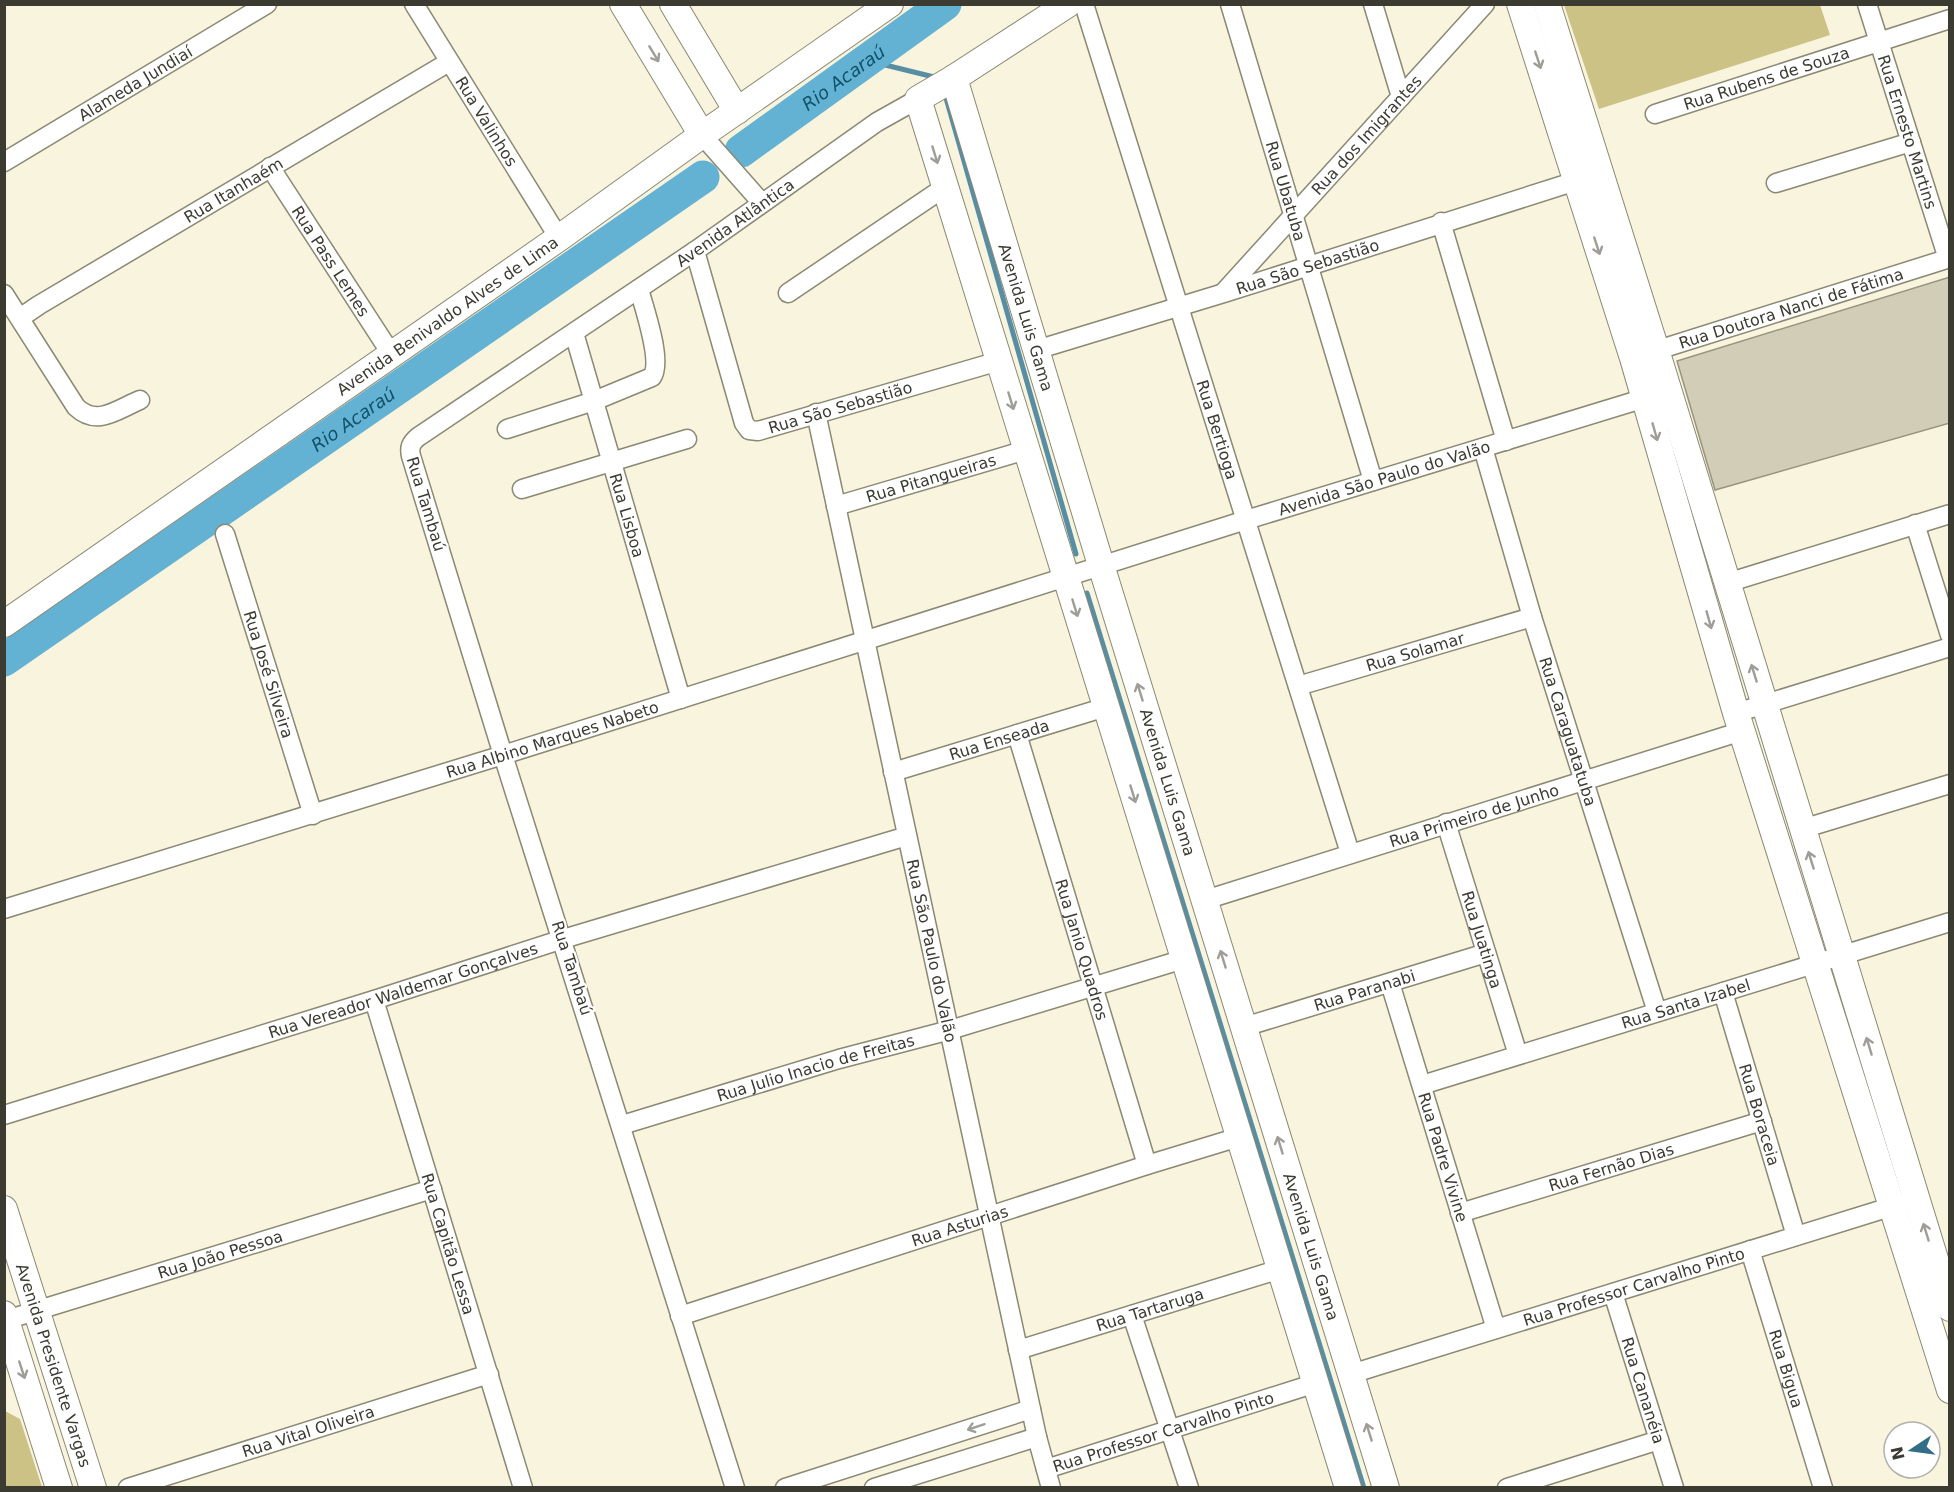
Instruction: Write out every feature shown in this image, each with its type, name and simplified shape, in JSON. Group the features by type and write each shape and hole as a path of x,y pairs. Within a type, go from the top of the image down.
{"street":[{"name":"Alameda Jundiaí","path":"4,162 267,4"},
{"name":"Rua Valinhos","path":"414,4 559,238"},
{"path":"623,4 708,141 762,203"},
{"path":"673,4 737,111"},
{"name":"Avenida Atlântica","path":"410,448 418,437 695,251 877,122 954,78 1068,4"},
{"name":"Rua Bertioga","path":"1084,4 1350,853"},
{"name":"Rua Ubatuba","path":"1230,4 1372,481"},
{"path":"1373,4 1401,97"},
{"name":"Rua dos Imigrantes","path":"1224,293 1485,4"},
{"path":"1520,4 1576,181 1645,354"},
{"path":"1547,4 1657,394 1739,722 1816,963 1904,1202 1944,1274 1950,1308"},
{"name":"Rua Ernesto Martins","path":"1867,4 1949,258"},
{"name":"Avenida Benivaldo Alves de Lima","path":"6,619 559,238 708,141 737,111 885,6"},
{"name":"Rua Rubens de Souza","path":"1654,114 1950,19"},
{"name":"Rua Itanhaém","path":"20,318 449,62"},
{"name":"Avenida Luis Gama","path":"954,78 1101,565 1386,1488"},
{"path":"918,99 1348,1488"},
{"path":"1776,183 1911,142"},
{"name":"Rua Pass Lemes","path":"270,168 392,355"},
{"name":"Rua São Sebastião","path":"1036,350 1576,181"},
{"path":"788,292 945,187"},
{"path":"1441,222 1506,441"},
{"name":"Rua São Sebastião","path":"695,251 744,423 750,430 758,431 999,361"},
{"name":"Rua Doutora Nanci de Fátima","path":"1645,354 1949,258"},
{"path":"507,429 594,400 652,377 655,373 655,355 639,289"},
{"path":"4,294 76,406 83,413 91,417 101,417 140,400"},
{"name":"Rua Lisboa","path":"574,333 681,699"},
{"path":"1657,394 1727,583 1841,955 1950,1390"},
{"name":"Avenida São Paulo do Valão","path":"1101,565 1657,394"},
{"name":"Rua São Paulo do Valão","path":"816,413 1037,1437 1051,1488"},
{"path":"522,489 687,439"},
{"name":"Rua Tambaú","path":"410,448 503,755 622,1125 735,1488"},
{"name":"Rua Caraguatatuba","path":"1483,448 1532,616 1657,1012"},
{"name":"Rua Pitangueiras","path":"836,506 1026,450"},
{"path":"1727,583 1950,514"},
{"path":"1915,524 1950,635"},
{"name":"Rua José Silveira","path":"225,534 313,815"},
{"name":"Rua Albino Marques Nabeto","path":"4,909 313,815 1101,565"},
{"name":"Rua Solamar","path":"1298,686 1532,616"},
{"name":"Rua Primeiro de Junho","path":"1205,900 1584,780 1739,722 1763,705 1950,647"},
{"name":"Rua Enseada","path":"893,772 1106,707"},
{"name":"Rua Janio Quadros","path":"1017,734 1147,1164"},
{"path":"1802,829 1950,784"},
{"name":"Rua Juatinga","path":"1446,823 1518,1055"},
{"name":"Rua Vereador Waldemar Gonçalves","path":"4,1114 563,939 907,836"},
{"name":"Rua Santa Izabel","path":"1422,1085 1950,922"},
{"name":"Rua Paranabi","path":"1244,1027 1486,953"},
{"name":"Rua Julio Inacio de Freitas","path":"622,1125 839,1059 950,1030 1184,959"},
{"name":"Rua Padre Vivine","path":"1390,983 1496,1329"},
{"name":"Rua Boraceia","path":"1723,992 1796,1236"},
{"name":"Rua Capitão Lessa","path":"374,1000 523,1488"},
{"name":"Rua Fernão Dias","path":"1461,1213 1762,1121"},
{"name":"Rua Asturias","path":"680,1316 1147,1164 1239,1137"},
{"name":"Rua João Pessoa","path":"5,1317 36,1311 432,1189"},
{"name":"Rua Professor Carvalho Pinto","path":"1352,1374 1904,1202"},
{"name":"Avenida Presidente Vargas","path":"4,1209 93,1488"},
{"name":"Rua Bigua","path":"1750,1250 1823,1488"},
{"name":"Rua Tartaruga","path":"1018,1350 1281,1269"},
{"name":"Rua Cananéia","path":"1613,1293 1674,1488"},
{"path":"1132,1315 1189,1488"},
{"name":"Avenida Presidente Vargas","path":"5,1317 59,1488"},
{"name":"Rua Vital Oliveira","path":"128,1488 489,1374"},
{"name":"Rua Professor Carvalho Pinto","path":"1046,1469 1316,1383"},
{"path":"785,1488 1032,1409"},
{"name":"Rua Professor Carvalho Pinto","path":"874,1488 903,1483 1037,1437"},
{"path":"1507,1488 1659,1440"},
{"path":"895,1453 903,1483"}],"shaded area":[{"path":"1564,5 1820,5 1830,35 1599,109"},
{"path":"5,1411 20,1419 42,1487 5,1487"}],"building":[{"path":"1950,277 1950,423 1715,490 1677,361"}],"waterway":[{"name":"Rio Acaraú","path":"741,151 945,4"},
{"path":"865,60 938,78"},
{"path":"944,91 1076,554"},
{"name":"Rio Acaraú","path":"4,660 703,177"},
{"path":"1087,593 1364,1488"}]}
